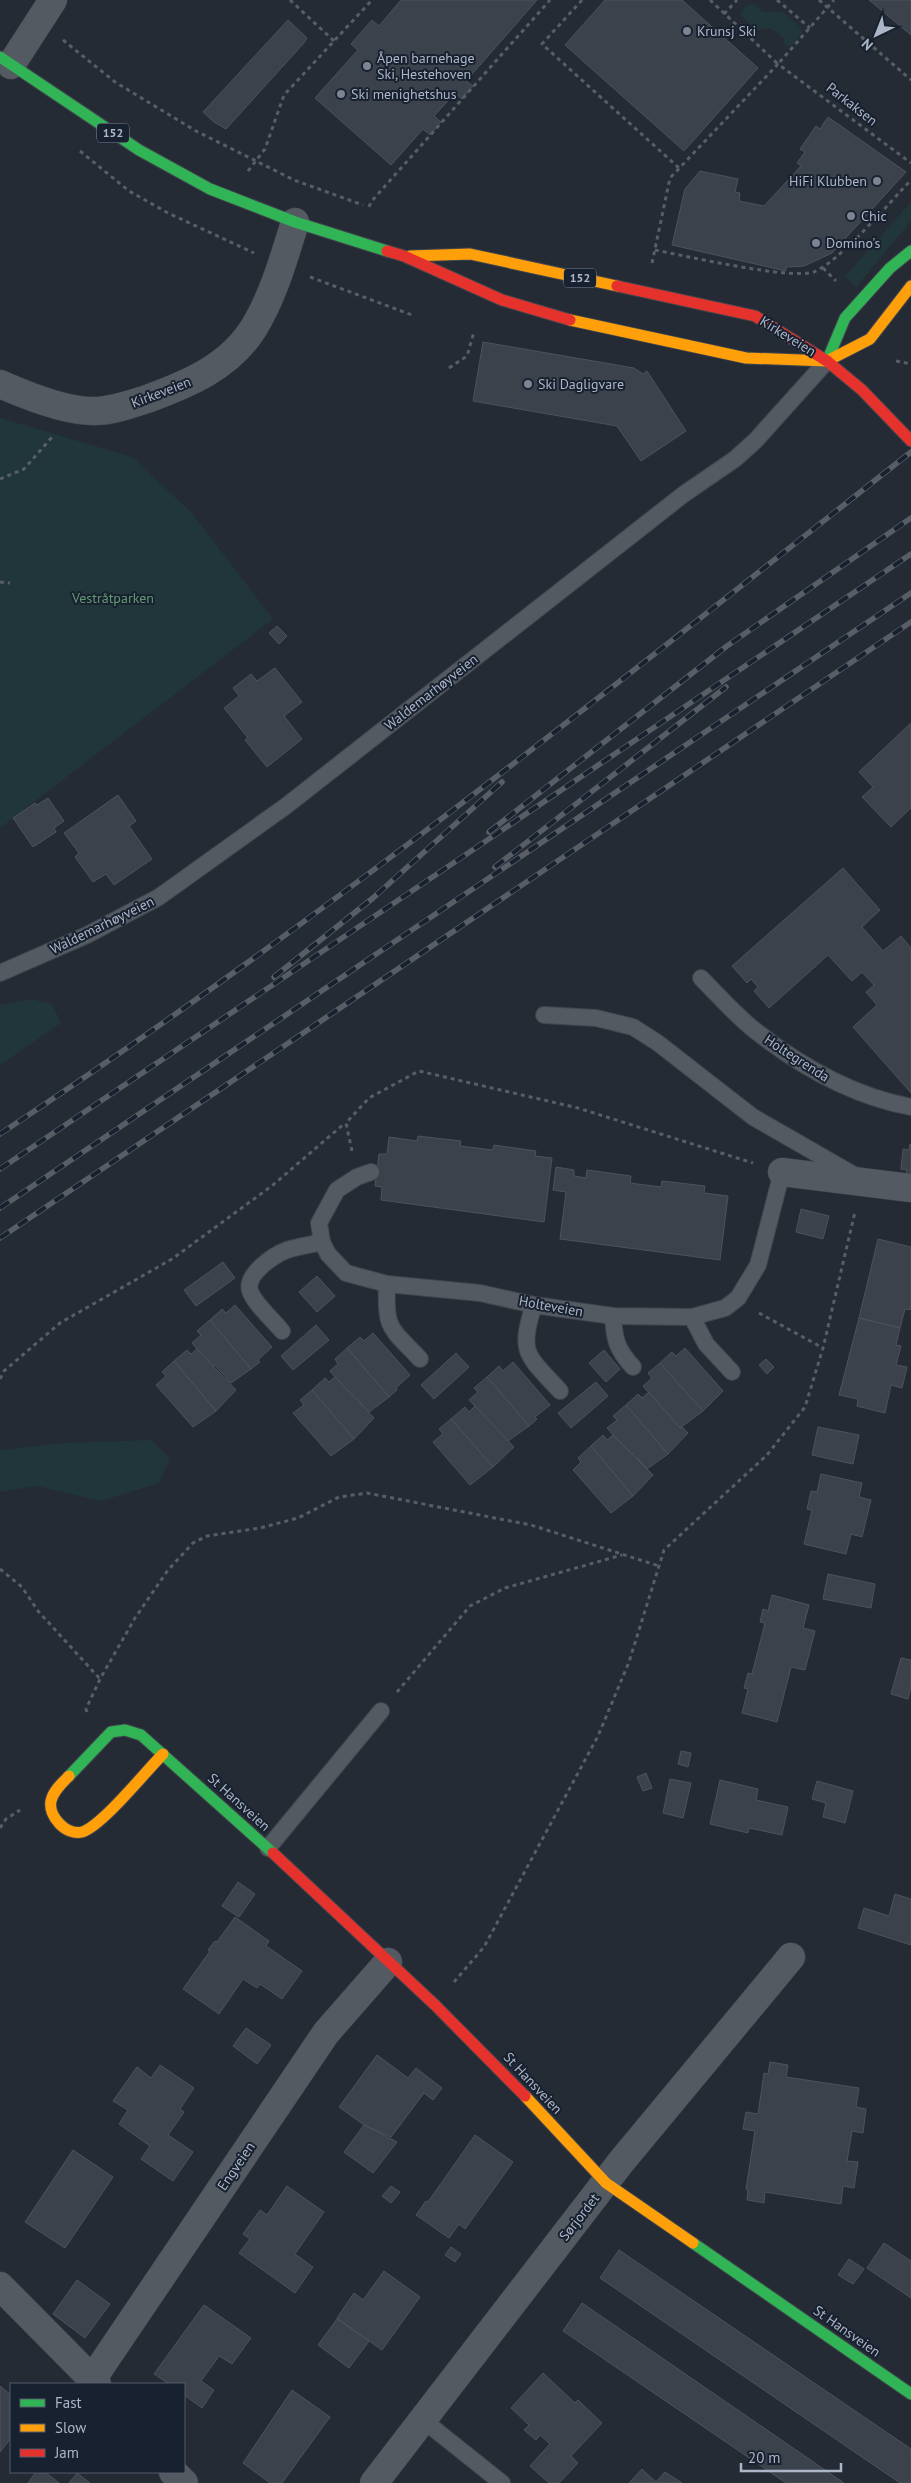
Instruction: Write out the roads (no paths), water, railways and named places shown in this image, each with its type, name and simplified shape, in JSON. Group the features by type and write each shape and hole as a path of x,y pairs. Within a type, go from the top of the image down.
{"main road":[{"name":"Kirkeveien","path":"6,61 139,150 233,200 295,222 404,256 502,300 587,324 746,358 827,361"},
{"path":"827,361 845,318 890,268 911,251"},
{"name":"Kirkeveien","path":"404,256 470,254 755,316 827,361"},
{"path":"827,361 870,338 911,286"},
{"path":"827,361 862,390 911,441"},
{"name":"St Hansveien","path":"163,1754 96,1824 81,1832 70,1831 58,1823 50,1810 51,1799 58,1788 111,1732 125,1730 141,1735 163,1754 268,1848 495,2064 606,2183 911,2394"}],"street":[{"path":"6,61 53,0"},
{"name":"Kirkeveien","path":"0,384 43,401 95,411 130,405 181,387 223,362 239,347 262,313 282,265 295,222"},
{"path":"782,1172 862,1180 911,1188"},
{"name":"Sørjordet","path":"374,2483 606,2183 791,1957"},
{"name":"Engveien","path":"0,2286 95,2381 326,2033 388,1962"},
{"path":"174,2473 184,2483"}],"lane":[{"name":"Waldemarhøyveien","path":"0,973 87,935 159,897 286,806 684,494 755,441 827,361"},
{"name":"Holtegrenda","path":"701,978 756,1032 832,1082 882,1102 911,1107"},
{"path":"544,1015 596,1018 633,1027 658,1043 753,1117 862,1180"},
{"name":"Holteveien","path":"322,1242 328,1254 346,1273 387,1284 480,1293 534,1305 613,1316 692,1317 724,1308 738,1298 758,1265 782,1172"},
{"path":"282,1331 254,1298 250,1291 250,1283 256,1272 274,1257 288,1250 322,1242 320,1224 337,1190 364,1175"},
{"path":"387,1284 386,1310 390,1326 420,1359"},
{"path":"534,1305 526,1331 527,1350 531,1359 560,1391"},
{"path":"613,1316 615,1343 620,1353 633,1367"},
{"path":"692,1317 706,1344 732,1372"},
{"path":"268,1848 381,1711"},
{"path":"423,2420 502,2483"}],"railway":[{"path":"0,1134 234,972 463,803 911,452"},
{"path":"489,832 727,646 911,518"},
{"path":"0,1169 911,554"},
{"path":"0,1208 911,593"},
{"path":"0,1238 911,622"},
{"path":"495,867 726,687"},
{"path":"274,977 373,898 502,782"}],"place":[{"name":"Krunsj Ski","path":"687,31"},
{"name":"Åpen barnehage Ski, Hestehoven","path":"367,66"},
{"name":"Ski menighetshus","path":"341,94"},
{"name":"HiFi Klubben","path":"877,181"},
{"name":"Chic","path":"851,216"},
{"name":"Domino's","path":"816,243"},
{"name":"Ski Dagligvare","path":"528,384"}],"park label":[{"name":"Vestråtparken","path":"113,598"}]}
